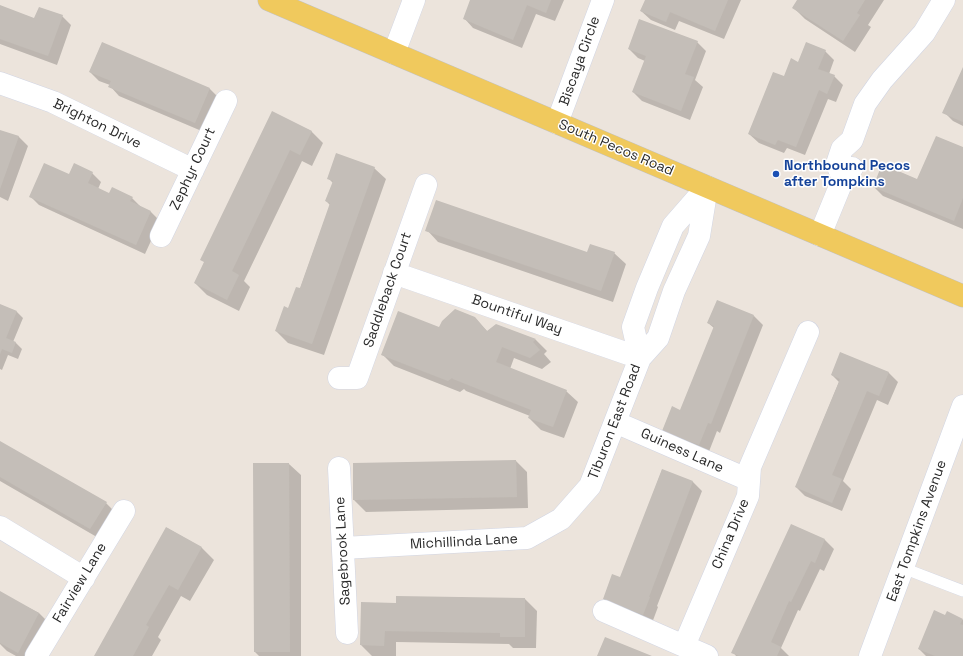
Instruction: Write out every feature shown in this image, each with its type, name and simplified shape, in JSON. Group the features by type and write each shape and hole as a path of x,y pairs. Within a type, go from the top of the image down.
{"main road":[{"name":"South Pecos Road","path":"269,0 963,296"}],"street":[{"path":"394,53 414,0"},
{"name":"Biscaya Circle","path":"557,123 603,0"},
{"path":"820,235 843,179 852,168 855,153 852,140 865,104 882,80 924,33 944,0"},
{"name":"Brighton Drive","path":"0,83 53,102 192,170"},
{"name":"Zephyr Court","path":"161,236 226,101"},
{"name":"Saddleback Court","path":"339,378 357,378 426,185"},
{"name":"Tiburon East Road","path":"590,486 640,358 658,338 674,291 699,236 707,187"},
{"name":"Bountiful Way","path":"394,273 640,358"},
{"name":"China Drive","path":"684,646 748,496 750,467 808,332"},
{"name":"East Tompkins Avenue","path":"870,656 963,406"},
{"name":"Guiness Lane","path":"615,422 749,480"},
{"name":"Sagebrook Lane","path":"339,468 347,633"},
{"name":"Michillinda Lane","path":"343,548 527,538 561,519 590,486"},
{"name":"Fairview Lane","path":"36,656 124,511"},
{"path":"0,527 84,578"},
{"path":"604,611 707,656"}],"lane":[{"path":"903,568 963,591"}],"building":[{"path":"470,0 551,0 546,13 527,5 513,40 463,19"},
{"path":"645,0 728,0 715,31 670,12 666,22 640,11"},
{"path":"797,0 865,0 857,13 860,15 843,41 792,8"},
{"path":"0,5 34,18 39,7 63,15 48,56 0,39"},
{"path":"639,19 698,41 685,74 694,77 681,111 632,92 646,56 628,49"},
{"path":"102,42 210,88 195,123 108,87 111,81 89,72"},
{"path":"806,42 826,50 818,69 835,75 827,94 819,90 796,147 778,140 775,145 748,134 773,72 784,76 791,58 798,62"},
{"path":"963,67 963,122 942,113"},
{"path":"272,111 312,131 300,155 290,150 232,271 239,275 227,300 194,283 204,262 200,260"},
{"path":"0,130 19,136 0,189"},
{"path":"936,136 963,147 963,198 954,221 873,187 882,164 917,179"},
{"path":"336,153 375,167 312,344 275,331 284,306 288,308 296,287 300,288 330,203 325,201 333,181 327,179"},
{"path":"44,163 69,174 74,163 93,172 88,183 109,193 112,187 133,197 130,201 151,211 136,245 29,197"},
{"path":"436,200 587,252 590,244 615,252 601,291 425,231"},
{"path":"717,300 754,315 711,424 708,423 699,445 662,431 672,406 680,410 714,326 707,323"},
{"path":"0,304 17,311 6,338 16,342 12,353 2,349 0,354"},
{"path":"455,309 475,317 487,331 496,324 536,339 533,342 540,350 530,358 502,347 496,362 567,390 553,427 528,418 531,410 452,378 448,381 381,355 398,311 439,327 442,321"},
{"path":"840,352 889,372 879,396 867,391 832,475 842,479 832,503 795,487 840,379 831,375"},
{"path":"0,441 107,502 90,529 0,477"},
{"path":"516,460 517,497 353,500 353,463"},
{"path":"253,463 289,463 290,652 254,652"},
{"path":"662,469 693,481 643,615 603,599 612,574 620,577"},
{"path":"791,524 825,539 815,563 811,561 791,602 789,601 771,642 781,647 777,656 739,656 731,653"},
{"path":"166,527 202,547 178,590 169,585 146,625 149,627 133,656 94,656"},
{"path":"0,591 39,613 18,653 0,643"},
{"path":"396,596 525,598 525,637 500,637 500,633 385,631 384,646 360,645 361,602 396,603"},
{"path":"934,610 945,615 947,611 963,619 960,624 963,625 963,656 935,656 918,649"},
{"path":"605,637 652,656 597,656"}],"place":[{"name":"Northbound Pecos after Tompkins","path":"776,174"}]}
